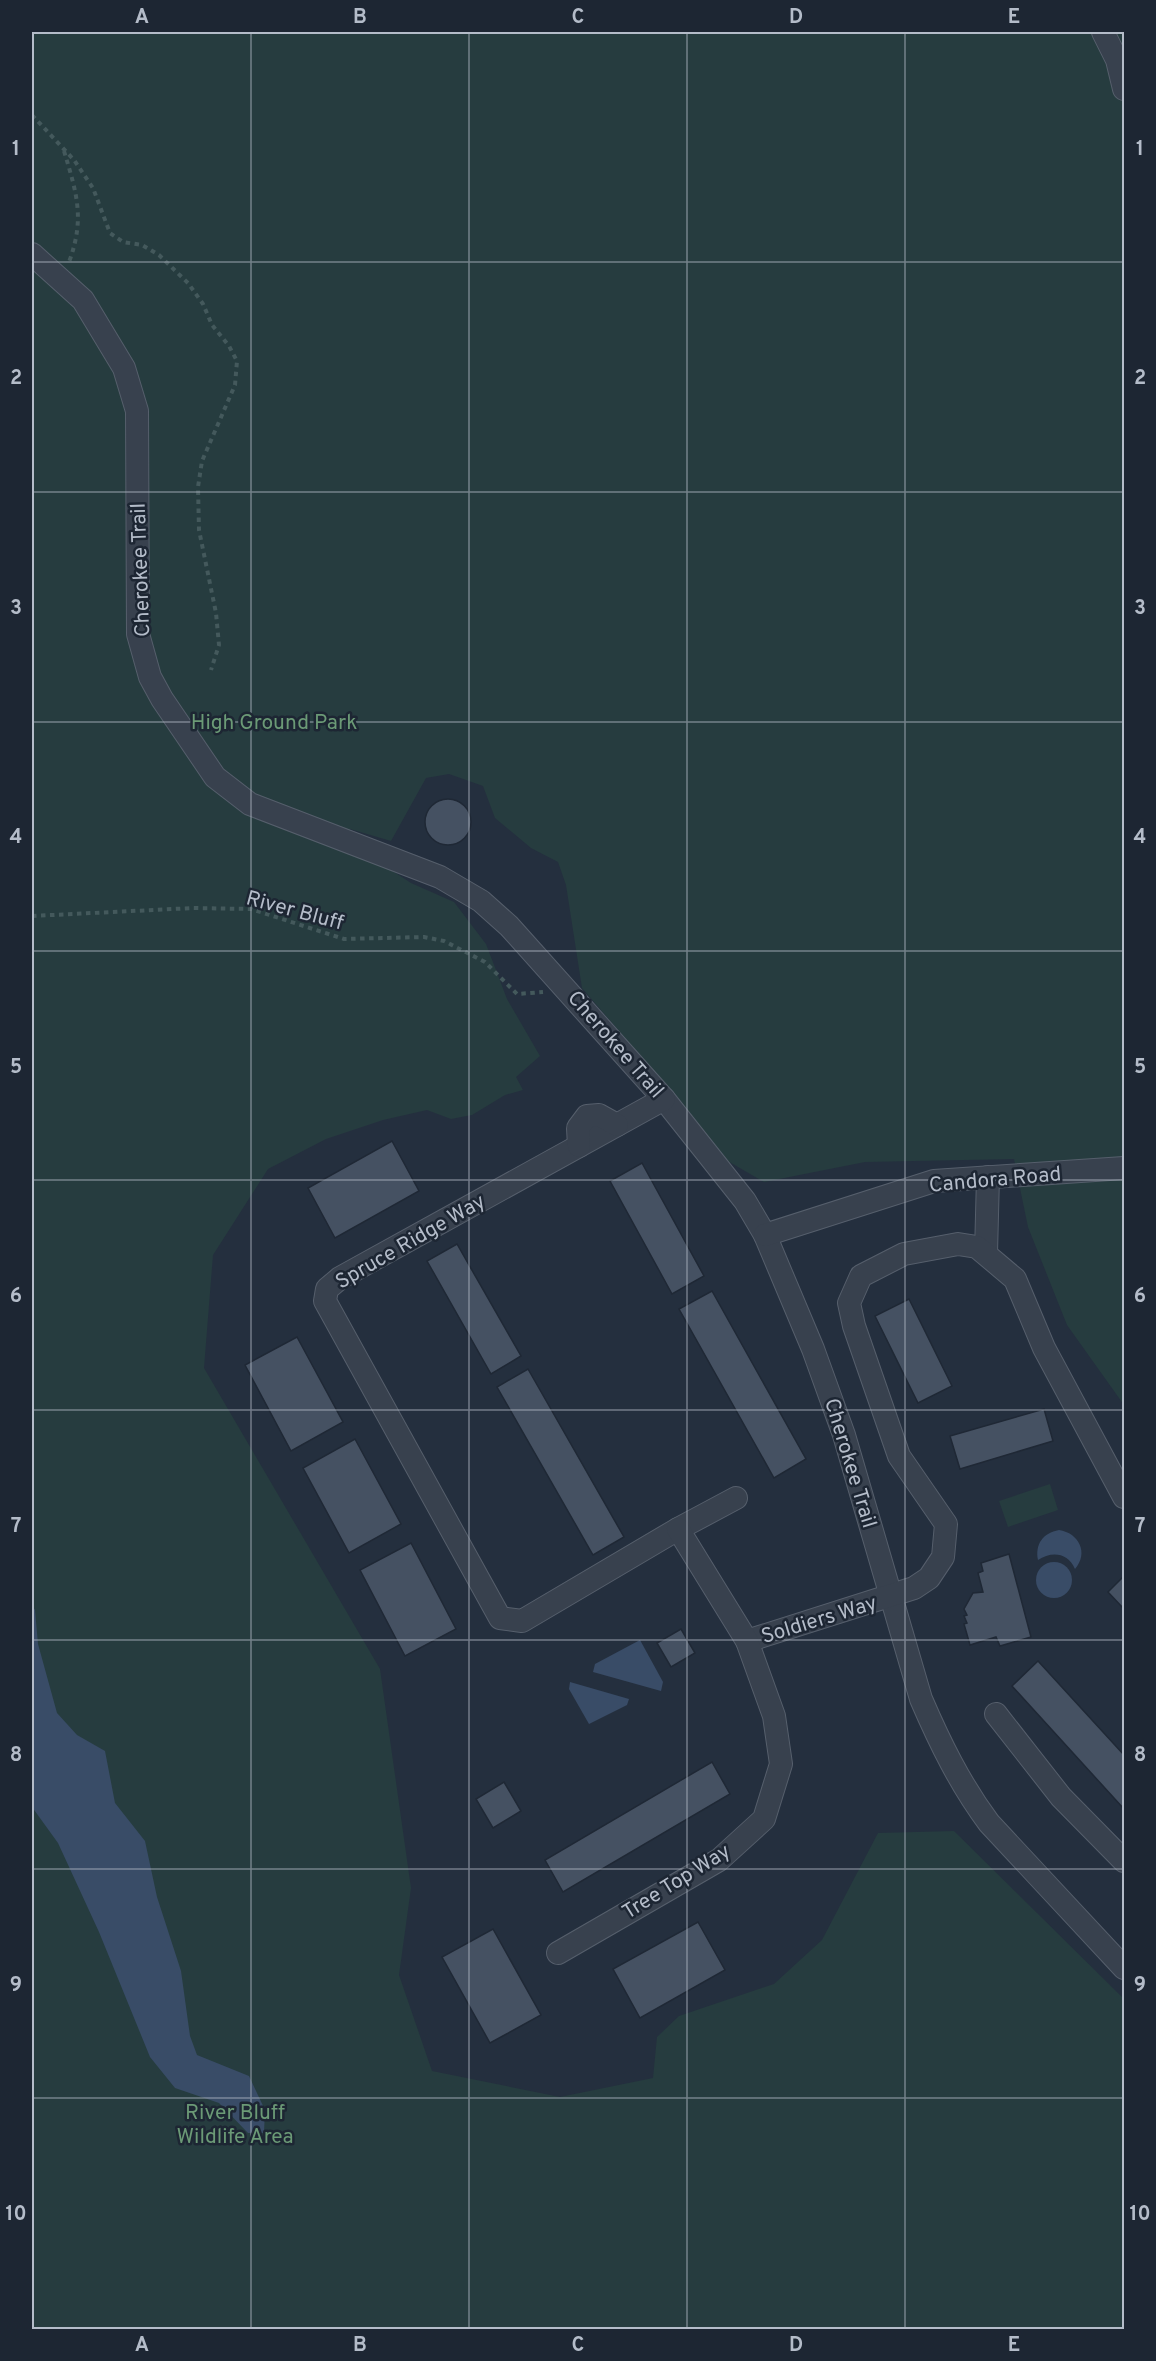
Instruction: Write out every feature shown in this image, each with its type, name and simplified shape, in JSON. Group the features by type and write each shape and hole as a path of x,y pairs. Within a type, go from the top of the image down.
{"street":[{"path":"1103,32 1117,60 1125,90"},
{"name":"Cherokee Trail","path":"32,254 83,300 124,368 137,411 138,634 150,677 162,699 215,777 250,804 440,877 465,891 509,926 568,989 664,1099 745,1201 765,1235 839,1419 921,1699 955,1773 970,1798 990,1823 1125,1968"},
{"name":"Spruce Ridge Way","path":"664,1099 339,1278 327,1289 324,1301 500,1618 522,1622 678,1529"},
{"name":"Candora Road","path":"765,1235 934,1181 1125,1168"},
{"path":"988,1178 986,1253 1015,1279 1044,1348 1125,1497"},
{"name":"Soldiers Way","path":"747,1641 891,1596 929,1578 944,1557 945,1524 899,1456 854,1326 849,1303 861,1276 904,1254 958,1244 977,1247 986,1253"},
{"path":"678,1529 736,1498"},
{"name":"Tree Top Way","path":"558,1953 719,1860 764,1819 781,1764 774,1716 747,1641 678,1529"},
{"path":"996,1714 1061,1797 1125,1861"}],"path":[{"path":"32,115 63,149 93,188 110,232 123,242 142,245 159,255 188,283 203,304 212,325 230,346 237,361 235,385 202,461 198,487 199,530 216,613 219,645 211,670"},
{"path":"63,149 80,208 77,239 69,263"},
{"name":"River Bluff","path":"32,916 194,908 251,909 344,939 424,937 444,941 485,962 517,994 568,989"}],"green space":[{"path":"32,32 1124,32 1124,1405 1067,1325 1028,1227 1014,1159 865,1162 764,1182 726,1160 582,988 566,885 558,862 531,848 495,818 483,786 449,774 426,778 391,841 350,829 348,842 411,883 454,902 486,944 507,999 540,1056 516,1077 523,1090 505,1095 472,1115 451,1119 427,1110 383,1120 326,1139 268,1169 213,1255 204,1368 380,1669 411,1888 399,1975 432,2071 560,2097 653,2078 657,2037 679,2016 774,1984 822,1940 878,1833 954,1831 1124,1999 1124,2329 32,2330"},
{"path":"1050,1484 1058,1510 1008,1527 999,1501"}],"water":[{"path":"1059,1530 1072,1535 1080,1545 1081,1557 1075,1569 1064,1556 1054,1554 1038,1560 1037,1554 1041,1540 1053,1531"},
{"path":"1054,1562 1067,1567 1072,1580 1067,1593 1054,1598 1041,1593 1036,1580 1041,1567"},
{"path":"32,1605 35,1610 38,1644 57,1713 77,1735 105,1751 115,1803 145,1841 157,1897 181,1971 190,2036 197,2055 249,2076 265,2110 264,2133 248,2133 219,2103 175,2088 150,2057 99,1932 58,1843 32,1807"},
{"path":"640,1640 663,1682 661,1691 593,1672 595,1664"},
{"path":"570,1682 629,1699 627,1705 589,1724 569,1689"}],"building":[{"path":"448,799 464,806 471,822 464,838 448,845 432,838 425,822 432,806"},
{"path":"392,1141 419,1191 335,1238 308,1188"},
{"path":"642,1163 704,1276 672,1294 610,1181"},
{"path":"457,1244 521,1356 491,1374 427,1261"},
{"path":"712,1291 806,1459 774,1478 679,1309"},
{"path":"909,1299 952,1386 918,1403 875,1316"},
{"path":"297,1337 343,1422 291,1451 245,1365"},
{"path":"528,1369 624,1537 593,1555 497,1387"},
{"path":"1044,1409 1053,1441 960,1469 950,1436"},
{"path":"355,1439 401,1524 349,1553 303,1468"},
{"path":"411,1543 456,1629 405,1656 360,1570"},
{"path":"1009,1554 1031,1637 1000,1646 996,1637 970,1645 964,1624 967,1623 964,1616 967,1615 964,1609 973,1593 983,1592 978,1573 983,1571 981,1563"},
{"path":"1124,1576 1124,1609 1108,1592"},
{"path":"681,1629 695,1653 671,1667 657,1643"},
{"path":"1038,1661 1124,1755 1124,1809 1012,1686"},
{"path":"712,1762 730,1794 563,1892 545,1860"},
{"path":"504,1782 521,1811 493,1828 476,1799"},
{"path":"698,1922 725,1970 640,2018 613,1969"},
{"path":"493,1929 541,2015 490,2043 442,1957"}],"park label":[{"name":"High Ground Park","path":"274,722"},
{"name":"River Bluff Wildlife Area","path":"235,2124"}]}
